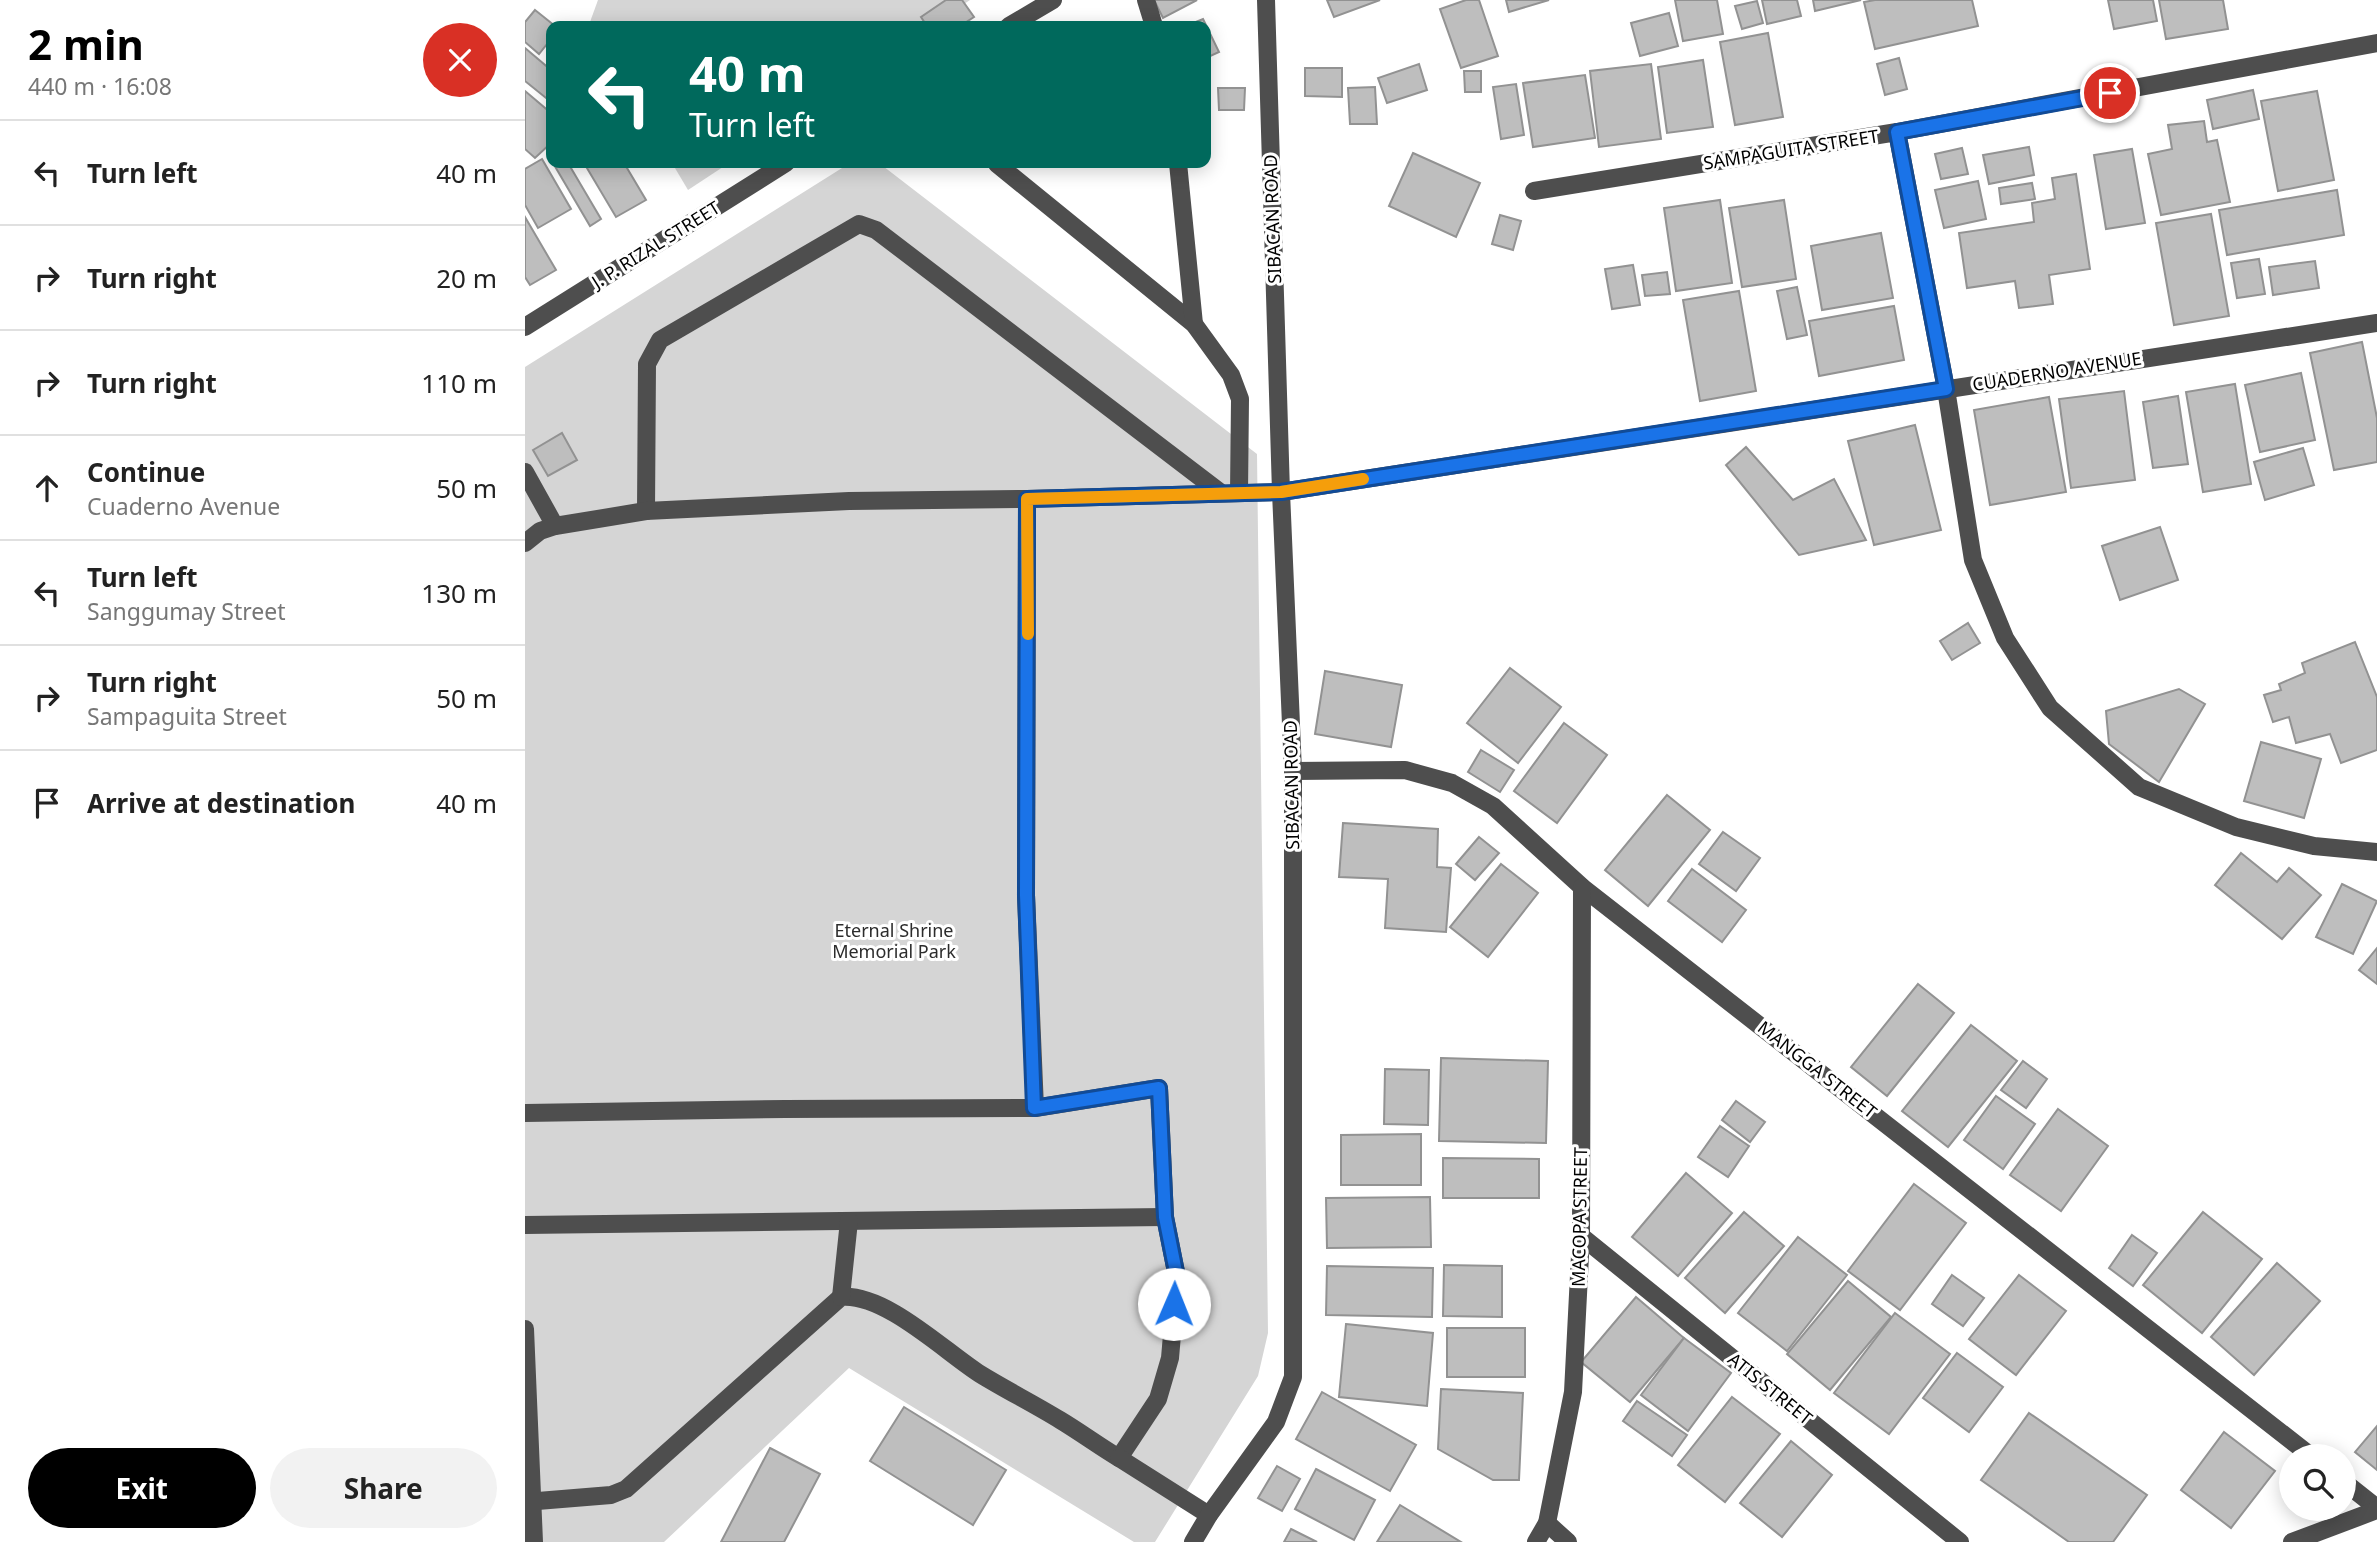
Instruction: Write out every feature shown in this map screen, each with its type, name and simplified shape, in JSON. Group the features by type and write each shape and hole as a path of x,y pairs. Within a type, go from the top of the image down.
{"street":[{"path":"1017,21 1053,0"},
{"path":"1146,0 1150,21"},
{"name":"SIBACAN ROAD","path":"1193,1542 1209,1515 1276,1422 1293,1377 1293,771 1281,492 1266,0"},
{"name":"SAMPAGUITA STREET","path":"1534,191 1897,132 2377,43"},
{"path":"1897,132 1946,389 1973,560 2005,638 2050,708 2139,787 2235,827 2314,846 2377,852"},
{"name":"J. P. RIZAL STREET","path":"525,327 778,168"},
{"path":"1003,168 1194,324 1231,375 1240,399 1230,493"},
{"path":"1178,168 1194,324"},
{"path":"646,511 647,364 660,340 859,224 876,230 1230,493"},
{"name":"CUADERNO AVENUE","path":"555,526 646,511 849,501 1281,492 2377,323"},
{"path":"525,472 555,526 540,531 525,543"},
{"path":"1027,499 1026,895 1034,1108"},
{"name":"MANGGA STREET","path":"1293,771 1405,770 1452,783 1493,806 1582,887 2296,1444"},
{"name":"MACOPA STREET","path":"1536,1542 1547,1523 1573,1392 1581,1236 1582,887"},
{"path":"525,1113 1034,1108 1159,1088 1165,1217 1177,1277 1170,1358 1159,1399 1119,1458"},
{"path":"525,1225 1165,1217"},
{"path":"529,1502 611,1495 626,1489 841,1297 849,1221"},
{"name":"ATIS STREET","path":"1581,1236 1959,1542"},
{"path":"841,1297 865,1298 894,1313 979,1373 1062,1421 1209,1515"},
{"path":"525,1329 529,1502 534,1542"},
{"path":"2293,1542 2377,1509 2356,1492"},
{"path":"1547,1523 1568,1542"}],"green space":[{"path":"598,0 970,0 938,21 590,21"},
{"path":"675,168 721,168 688,190"},
{"name":"Eternal Shrine Memorial Park","path":"842,168 885,168 1257,454 1268,1333 1258,1376 1155,1542 1134,1542 849,1368 664,1542 525,1542 525,367"}],"building":[{"path":"946,0 962,0 974,17 968,21 924,21 921,17"},
{"path":"1154,0 1197,0 1163,18"},
{"path":"1327,0 1380,0 1334,17"},
{"path":"1466,0 1479,0 1498,56 1461,68 1440,9"},
{"path":"1506,0 1549,0 1509,12"},
{"path":"1675,0 1717,0 1723,34 1683,41"},
{"path":"1762,0 1797,0 1801,16 1767,24"},
{"path":"1813,0 1861,0 1815,11"},
{"path":"1972,0 1978,26 1875,49 1864,2"},
{"path":"2108,0 2153,0 2157,21 2114,29"},
{"path":"2159,0 2223,0 2228,29 2166,39"},
{"path":"1757,1 1763,23 1742,29 1735,6"},
{"path":"535,10 549,21 546,21 546,45 539,54 525,42 525,22"},
{"path":"1669,13 1678,46 1640,56 1631,23"},
{"path":"1768,33 1783,117 1735,125 1720,42"},
{"path":"1211,36 1219,52 1211,56"},
{"path":"525,48 546,66 546,98 525,81"},
{"path":"1899,58 1907,89 1885,95 1877,64"},
{"path":"1703,60 1713,127 1667,133 1658,67"},
{"path":"1419,64 1427,90 1387,103 1378,78"},
{"path":"1651,64 1661,139 1599,147 1590,71"},
{"path":"1305,68 1342,68 1342,97 1305,96"},
{"path":"1464,71 1481,71 1481,92 1465,92"},
{"path":"1585,75 1595,138 1533,147 1523,83"},
{"path":"1516,84 1524,135 1501,139 1493,87"},
{"path":"1375,87 1377,124 1350,124 1348,88"},
{"path":"1218,88 1245,88 1244,110 1219,110"},
{"path":"2253,90 2259,119 2213,129 2207,100"},
{"path":"525,91 546,109 546,148 535,158 525,149"},
{"path":"2317,91 2334,180 2278,191 2261,101"},
{"path":"2204,121 2207,142 2217,140 2230,202 2161,215 2148,154 2172,149 2168,125"},
{"path":"2029,147 2034,175 1989,184 1983,155"},
{"path":"1962,148 1968,174 1941,179 1935,154"},
{"path":"2132,149 2145,223 2106,229 2094,155"},
{"path":"1413,153 1480,183 1456,237 1389,206"},
{"path":"542,159 571,209 538,228 525,205 525,169"},
{"path":"556,168 571,168 601,219 590,226"},
{"path":"587,168 627,168 646,200 616,217"},
{"path":"2076,174 2090,269 2049,275 2053,304 2019,308 2015,281 1967,288 1959,233 2034,222 2032,203 2055,199 2052,178"},
{"path":"1978,181 1986,219 1944,228 1935,190"},
{"path":"2032,183 2035,199 2001,204 1999,188"},
{"path":"2337,190 2344,235 2227,255 2219,210"},
{"path":"1720,200 1732,283 1676,291 1664,208"},
{"path":"1784,200 1796,279 1742,287 1729,208"},
{"path":"2211,214 2229,316 2174,325 2156,223"},
{"path":"1500,215 1521,221 1513,250 1492,244"},
{"path":"525,217 556,270 530,285 525,277"},
{"path":"1881,233 1893,298 1822,310 1811,246"},
{"path":"2259,259 2265,294 2237,298 2231,263"},
{"path":"2315,261 2319,288 2273,295 2269,267"},
{"path":"1633,265 1640,305 1612,309 1605,269"},
{"path":"1667,272 1670,294 1645,296 1642,275"},
{"path":"1797,287 1807,335 1787,339 1777,291"},
{"path":"1739,291 1756,391 1700,401 1683,300"},
{"path":"1894,306 1904,360 1819,376 1809,321"},
{"path":"2362,342 2377,418 2377,462 2334,470 2310,353"},
{"path":"2301,373 2315,440 2260,452 2245,385"},
{"path":"2235,384 2251,484 2203,492 2186,392"},
{"path":"2124,391 2135,480 2071,488 2059,399"},
{"path":"2178,396 2188,464 2153,468 2143,402"},
{"path":"2049,397 2066,492 1990,505 1974,410"},
{"path":"1915,425 1941,530 1874,545 1848,441"},
{"path":"562,433 577,460 548,476 533,450"},
{"path":"1746,447 1793,500 1834,479 1866,540 1799,555 1726,465"},
{"path":"2303,448 2314,485 2265,500 2254,462"},
{"path":"2160,527 2178,580 2120,600 2102,546"},
{"path":"1968,623 1980,643 1952,660 1940,641"},
{"path":"2355,642 2377,697 2377,750 2341,763 2330,734 2296,743 2289,717 2273,722 2264,695 2281,690 2279,684 2305,673 2302,663"},
{"path":"1510,668 1561,707 1518,763 1467,723"},
{"path":"1325,671 1402,685 1391,747 1315,734"},
{"path":"2179,689 2205,704 2159,782 2109,744 2106,711"},
{"path":"1564,723 1607,755 1557,823 1514,791"},
{"path":"2261,742 2321,759 2304,818 2244,801"},
{"path":"1481,750 1514,770 1500,792 1468,772"},
{"path":"1667,795 1710,830 1648,906 1605,870"},
{"path":"1343,823 1438,829 1437,867 1451,868 1446,932 1385,928 1388,879 1339,877"},
{"path":"1723,832 1760,858 1736,891 1699,864"},
{"path":"1479,837 1499,853 1475,880 1456,864"},
{"path":"2241,853 2277,882 2289,868 2321,895 2282,939 2215,885"},
{"path":"1501,864 1538,893 1488,957 1450,927"},
{"path":"1692,869 1746,910 1722,942 1668,901"},
{"path":"2342,884 2377,901 2353,954 2316,937"},
{"path":"2377,948 2377,984 2359,970"},
{"path":"1918,984 1954,1013 1887,1096 1851,1067"},
{"path":"1971,1025 2017,1061 1948,1147 1902,1111"},
{"path":"1441,1058 1548,1061 1546,1143 1439,1141"},
{"path":"2023,1061 2047,1079 2026,1108 2001,1090"},
{"path":"1385,1069 1429,1070 1428,1125 1384,1124"},
{"path":"1996,1096 2035,1124 2003,1169 1964,1140"},
{"path":"1736,1101 1765,1122 1750,1142 1722,1120"},
{"path":"2058,1109 2108,1146 2061,1211 2010,1175"},
{"path":"1720,1126 1749,1146 1728,1177 1698,1157"},
{"path":"1421,1134 1421,1185 1341,1185 1341,1135"},
{"path":"1443,1158 1539,1159 1539,1198 1443,1198"},
{"path":"1686,1173 1732,1213 1678,1276 1632,1237"},
{"path":"1914,1184 1966,1223 1900,1310 1848,1271"},
{"path":"1430,1197 1431,1247 1327,1248 1326,1198"},
{"path":"1744,1212 1784,1246 1725,1313 1685,1278"},
{"path":"2203,1212 2262,1259 2202,1333 2143,1285"},
{"path":"2132,1235 2157,1253 2133,1286 2109,1268"},
{"path":"1798,1237 1847,1275 1787,1351 1738,1313"},
{"path":"2277,1263 2320,1301 2254,1375 2211,1337"},
{"path":"1444,1265 1502,1266 1502,1317 1443,1316"},
{"path":"1327,1266 1433,1268 1432,1317 1326,1315"},
{"path":"1952,1275 1984,1298 1963,1326 1932,1304"},
{"path":"2019,1275 2066,1311 2016,1375 1969,1339"},
{"path":"1848,1281 1891,1317 1830,1390 1787,1354"},
{"path":"1636,1297 1684,1338 1630,1402 1581,1362"},
{"path":"1895,1313 1950,1354 1889,1434 1834,1393"},
{"path":"1346,1324 1433,1333 1427,1406 1339,1397"},
{"path":"1447,1328 1525,1328 1525,1377 1447,1377"},
{"path":"1684,1338 1731,1373 1688,1431 1641,1395"},
{"path":"1957,1353 2003,1387 1969,1432 1923,1398"},
{"path":"1441,1389 1523,1393 1519,1480 1493,1480 1438,1449"},
{"path":"1322,1392 1416,1445 1390,1491 1296,1439"},
{"path":"1732,1397 1780,1434 1725,1502 1678,1465"},
{"path":"1637,1401 1687,1435 1672,1456 1623,1421"},
{"path":"904,1407 1006,1470 973,1525 870,1461"},
{"path":"2029,1413 2147,1495 2113,1542 2069,1542 1981,1480"},
{"path":"2377,1426 2377,1470 2356,1451"},
{"path":"2224,1432 2275,1471 2231,1528 2181,1490"},
{"path":"1791,1441 1832,1475 1782,1537 1740,1503"},
{"path":"770,1448 820,1474 784,1542 721,1542"},
{"path":"1277,1466 1300,1479 1282,1511 1258,1498"},
{"path":"1316,1469 1375,1500 1354,1540 1295,1509"},
{"path":"1400,1505 1461,1542 1377,1542"},
{"path":"1291,1529 1317,1542 1284,1542"}],"slow traffic":[{"path":"1028,634 1027,499 1281,492 1363,479"}],"route":[{"path":"1174,1304 1177,1277 1165,1217 1159,1088 1034,1108 1026,895 1027,499 1281,492 1946,389 1897,132 2110,93"}]}
